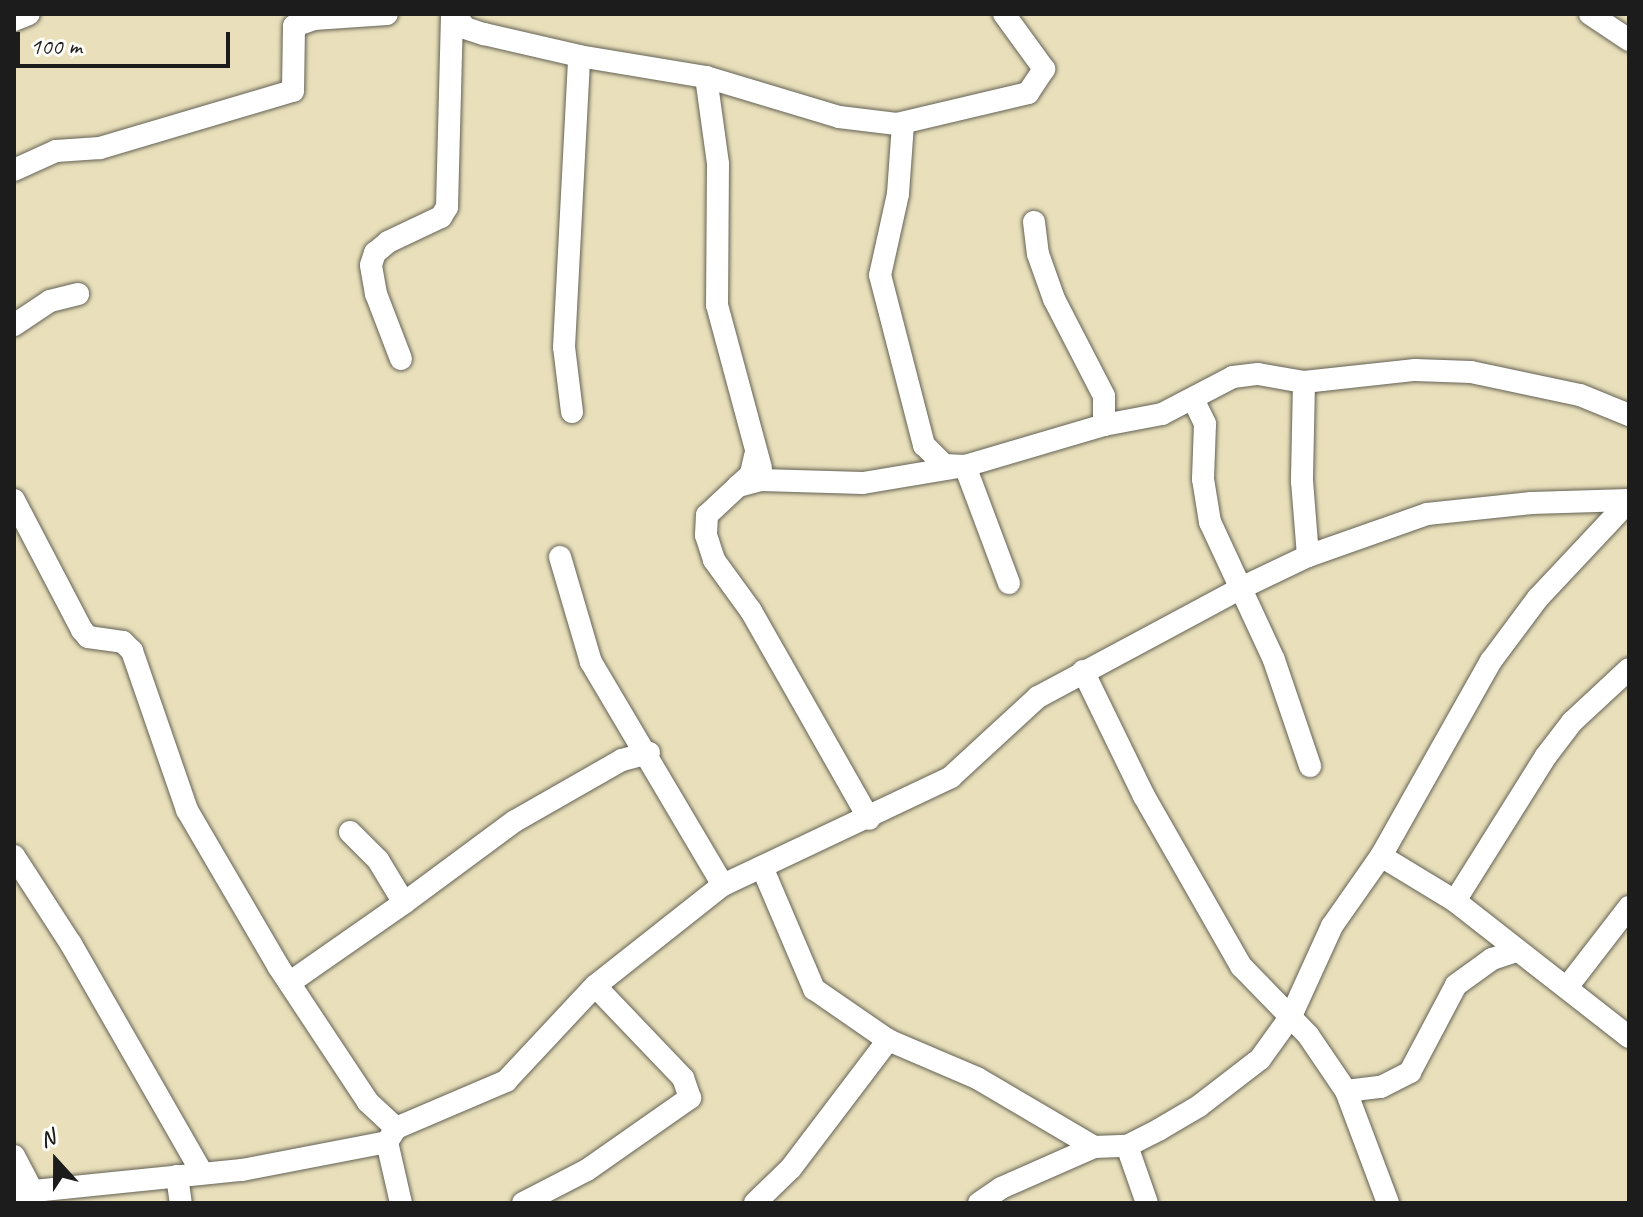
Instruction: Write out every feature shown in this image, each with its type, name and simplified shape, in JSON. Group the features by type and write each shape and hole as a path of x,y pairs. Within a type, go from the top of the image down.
{"street":[{"path":"14,20 29,14"},
{"path":"14,170 56,151 100,148 293,91 303,18 387,14"},
{"path":"453,14 465,28 579,56 706,77 790,106 903,124 1028,93 1044,69 1004,14"},
{"path":"401,359 371,265 375,253 388,242 441,217 447,207 453,14"},
{"path":"1590,14 1629,40"},
{"path":"572,412 564,347 579,56"},
{"path":"706,77 718,164 717,305 755,456 766,476 777,482"},
{"path":"903,124 898,194 880,275 924,445 944,465 965,466"},
{"path":"1034,222 1038,254 1054,299 1104,396 1104,425"},
{"path":"14,325 50,301 78,294"},
{"path":"738,486 777,482 863,483 965,466 1104,425 1162,414 1233,377 1285,375 1304,382 1415,370 1471,372 1580,395 1629,415"},
{"path":"1304,382 1302,481 1308,556"},
{"path":"1193,399 1205,424 1203,479 1210,522 1274,660 1310,766"},
{"path":"755,456 751,474 707,515 706,535 714,560 782,662 869,819"},
{"path":"965,466 1009,583"},
{"path":"14,500 82,630 88,637 123,642 132,651 187,810 261,940 292,981 392,1135 401,1203"},
{"path":"14,1156 24,1192 202,1173 392,1135 506,1081 595,986 723,885 869,819 951,777 1038,697 1241,588 1308,556 1384,527 1456,509 1629,501"},
{"path":"979,1203 1001,1188 1094,1147 1127,1146 1227,1086 1260,1059 1291,1016 1332,926 1381,856 1491,661 1538,598 1629,501"},
{"path":"560,557 591,662 649,753 723,885"},
{"path":"1455,901 1546,756 1572,722 1629,669"},
{"path":"1083,671 1144,796 1241,966 1291,1016 1346,1091 1388,1203"},
{"path":"292,981 515,821 622,760 649,753"},
{"path":"350,832 378,860 404,903"},
{"path":"14,856 71,944 202,1173"},
{"path":"1381,856 1455,901 1514,952 1568,986 1629,1037"},
{"path":"762,867 814,989 888,1040 977,1078 1094,1147"},
{"path":"1568,986 1629,907"},
{"path":"1346,1091 1381,1087 1410,1072 1456,985 1492,959 1514,952"},
{"path":"523,1203 587,1170 690,1098 683,1078 595,986"},
{"path":"755,1203 791,1168 888,1040"},
{"path":"1127,1146 1147,1203"},
{"path":"177,1176 181,1203"}]}
